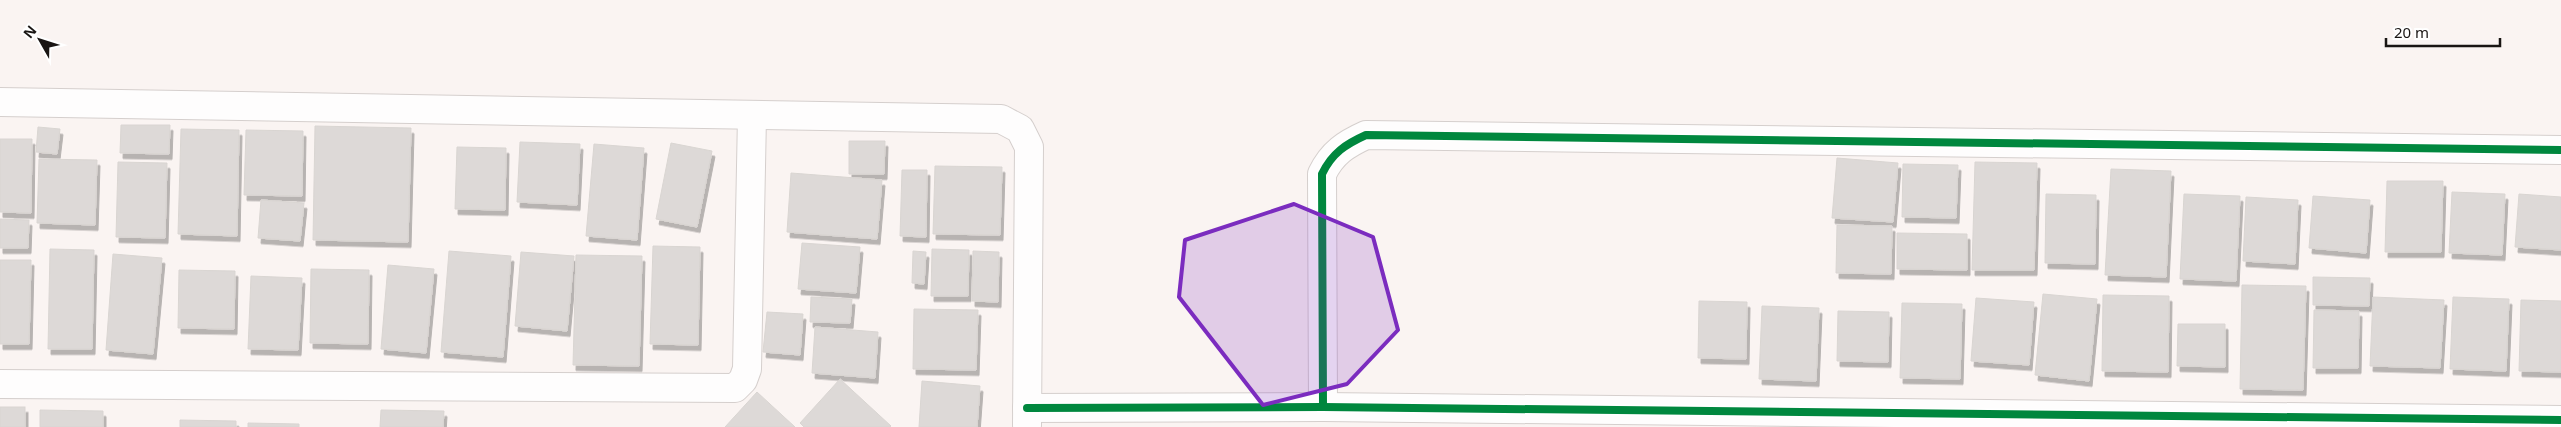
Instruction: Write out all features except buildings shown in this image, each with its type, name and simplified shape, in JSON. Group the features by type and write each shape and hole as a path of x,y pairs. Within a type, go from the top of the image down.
{"street":[{"path":"0,102 1001,119 1020,129 1029,147 1027,418 1323,407 1908,420 2561,420"},
{"path":"0,384 735,388 743,380 747,369 752,116"},
{"path":"1323,407 1322,174 1331,158 1347,143 1366,135 2561,150"}],"highlighted area":[{"path":"1294,204 1373,237 1398,330 1347,384 1263,405 1179,297 1185,240"}],"cycle path":[{"path":"1323,407 1322,174 1330,160 1340,150 1366,135 2561,150"},
{"path":"1027,408 1323,407 2561,420"}]}
